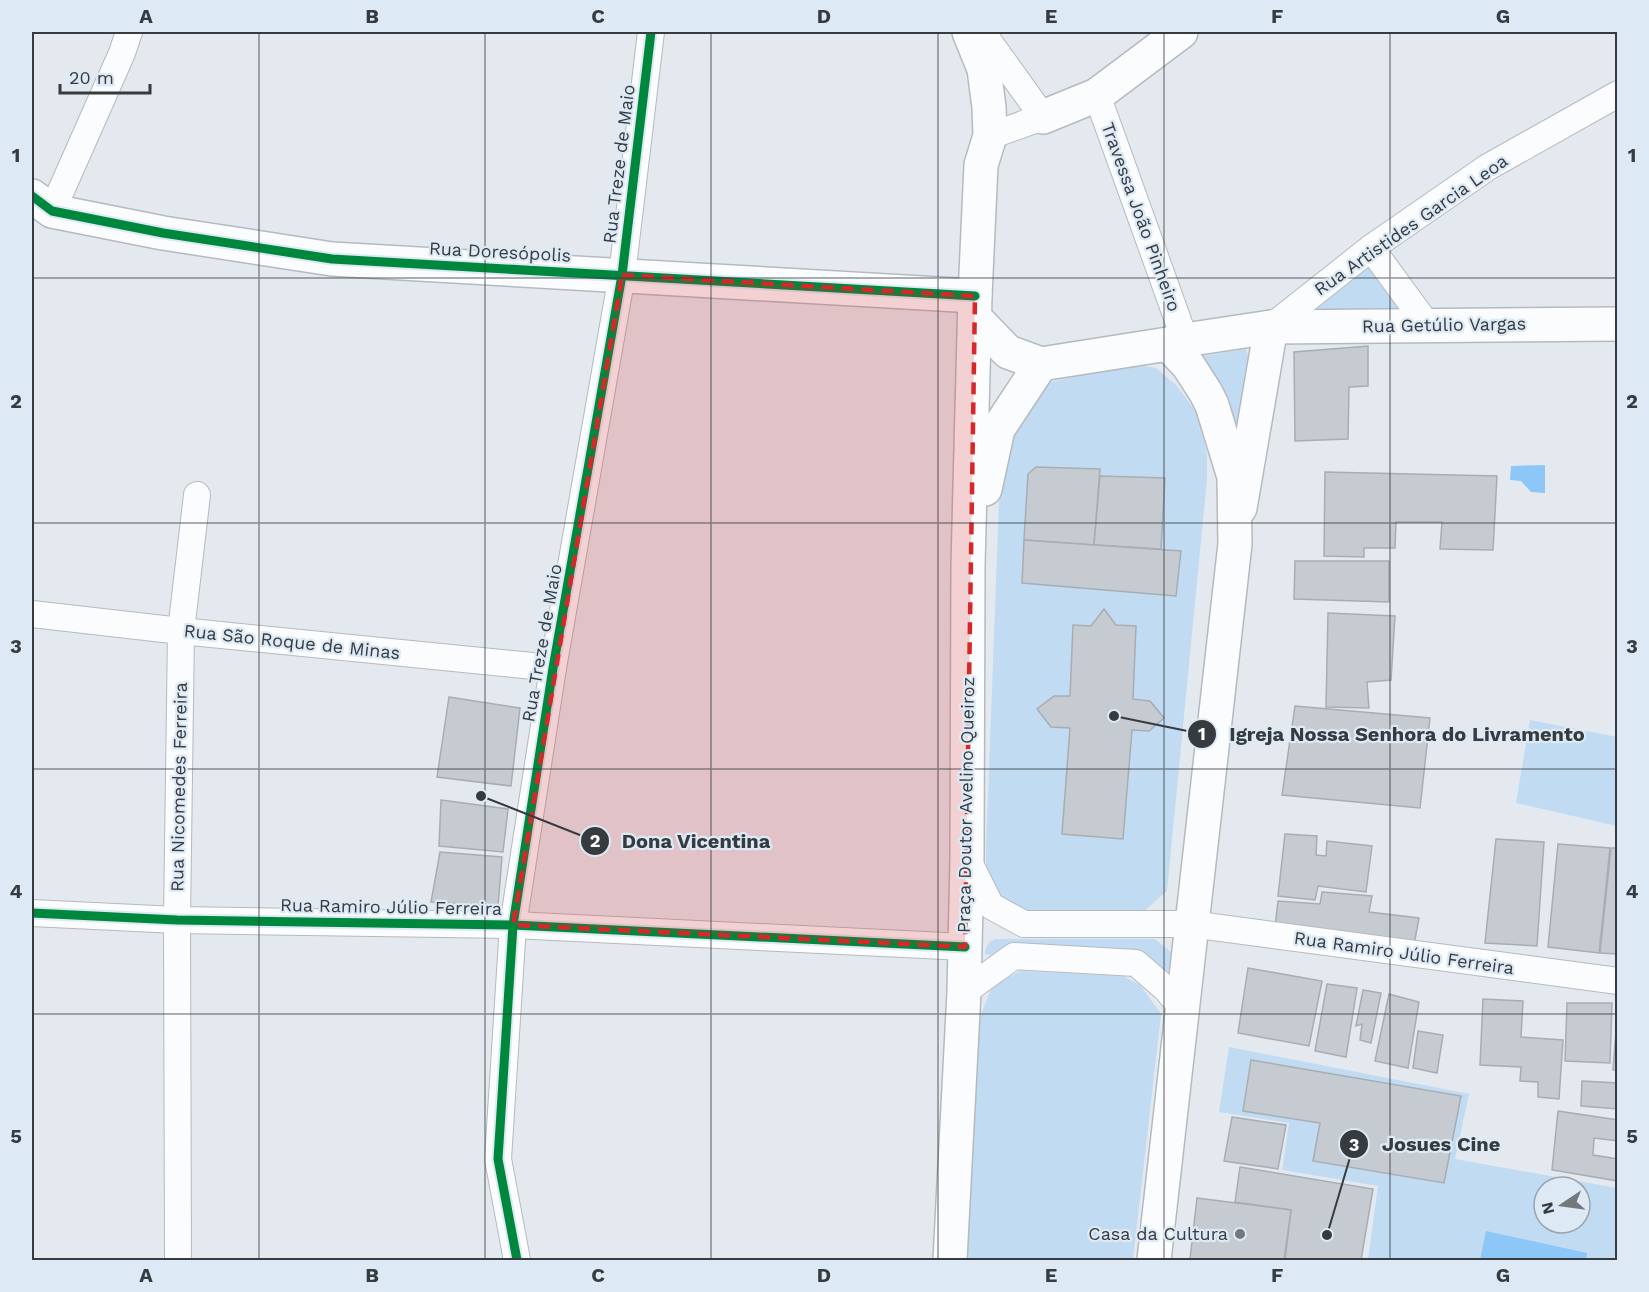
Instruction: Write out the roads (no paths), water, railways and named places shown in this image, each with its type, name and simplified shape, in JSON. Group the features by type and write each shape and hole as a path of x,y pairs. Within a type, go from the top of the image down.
{"main road":[{"path":"969,32 984,69 990,122"},
{"path":"1043,117 1097,95 1182,32"},
{"name":"Praça Doutor Avelino Queiroz","path":"950,1260 976,984 965,947 968,565 981,165 990,122"},
{"name":"Rua Doresópolis","path":"42,204 163,233 332,259 622,275 975,307"},
{"path":"975,307 1008,352 1041,364 1270,327 1234,544 1154,1260"},
{"name":"Rua Getúlio Vargas","path":"1270,327 1617,324"},
{"path":"1177,342 1212,405 1234,477 1234,544"},
{"name":"Praça Doutor Avelino Queiroz","path":"968,565 998,429 1041,364"}],"street":[{"path":"42,204 122,53 129,32"},
{"name":"Rua Treze de Maio","path":"517,1260 498,1159 513,925 553,668 622,275 651,32"},
{"path":"982,32 1043,117"},
{"path":"990,122 1024,91"},
{"name":"Rua Artistides Garcia Leoa","path":"1270,327 1371,248 1488,167 1617,94"},
{"name":"Travessa João Pinheiro","path":"1097,95 1177,342"},
{"path":"990,122 1043,117"},
{"path":"1371,248 1428,326"},
{"name":"Rua Nicomedes Ferreira","path":"178,1260 177,920 181,631 197,495"},
{"name":"Rua São Roque de Minas","path":"32,614 553,668"},
{"name":"Praça Doutor Avelino Queiroz","path":"967,858 991,906 1024,924 1191,924"},
{"name":"Rua Ramiro Júlio Ferreira","path":"32,913 177,920 513,925 965,947"},
{"name":"Rua Ramiro Júlio Ferreira","path":"1191,924 1617,981"},
{"path":"976,984 1014,957 1136,963 1166,989 1183,1009"}],"water":[{"path":"1545,465 1545,493 1531,492 1521,481 1510,480 1511,466"},
{"path":"1486,1231 1587,1253 1586,1260 1480,1260"}],"place":[{"name":"Igreja Nossa Senhora do Livramento","path":"1114,716"},
{"name":"Dona Vicentina","path":"481,796"},
{"name":"Casa da Cultura","path":"1240,1234"},
{"name":"Josues Cine","path":"1327,1235"}]}
